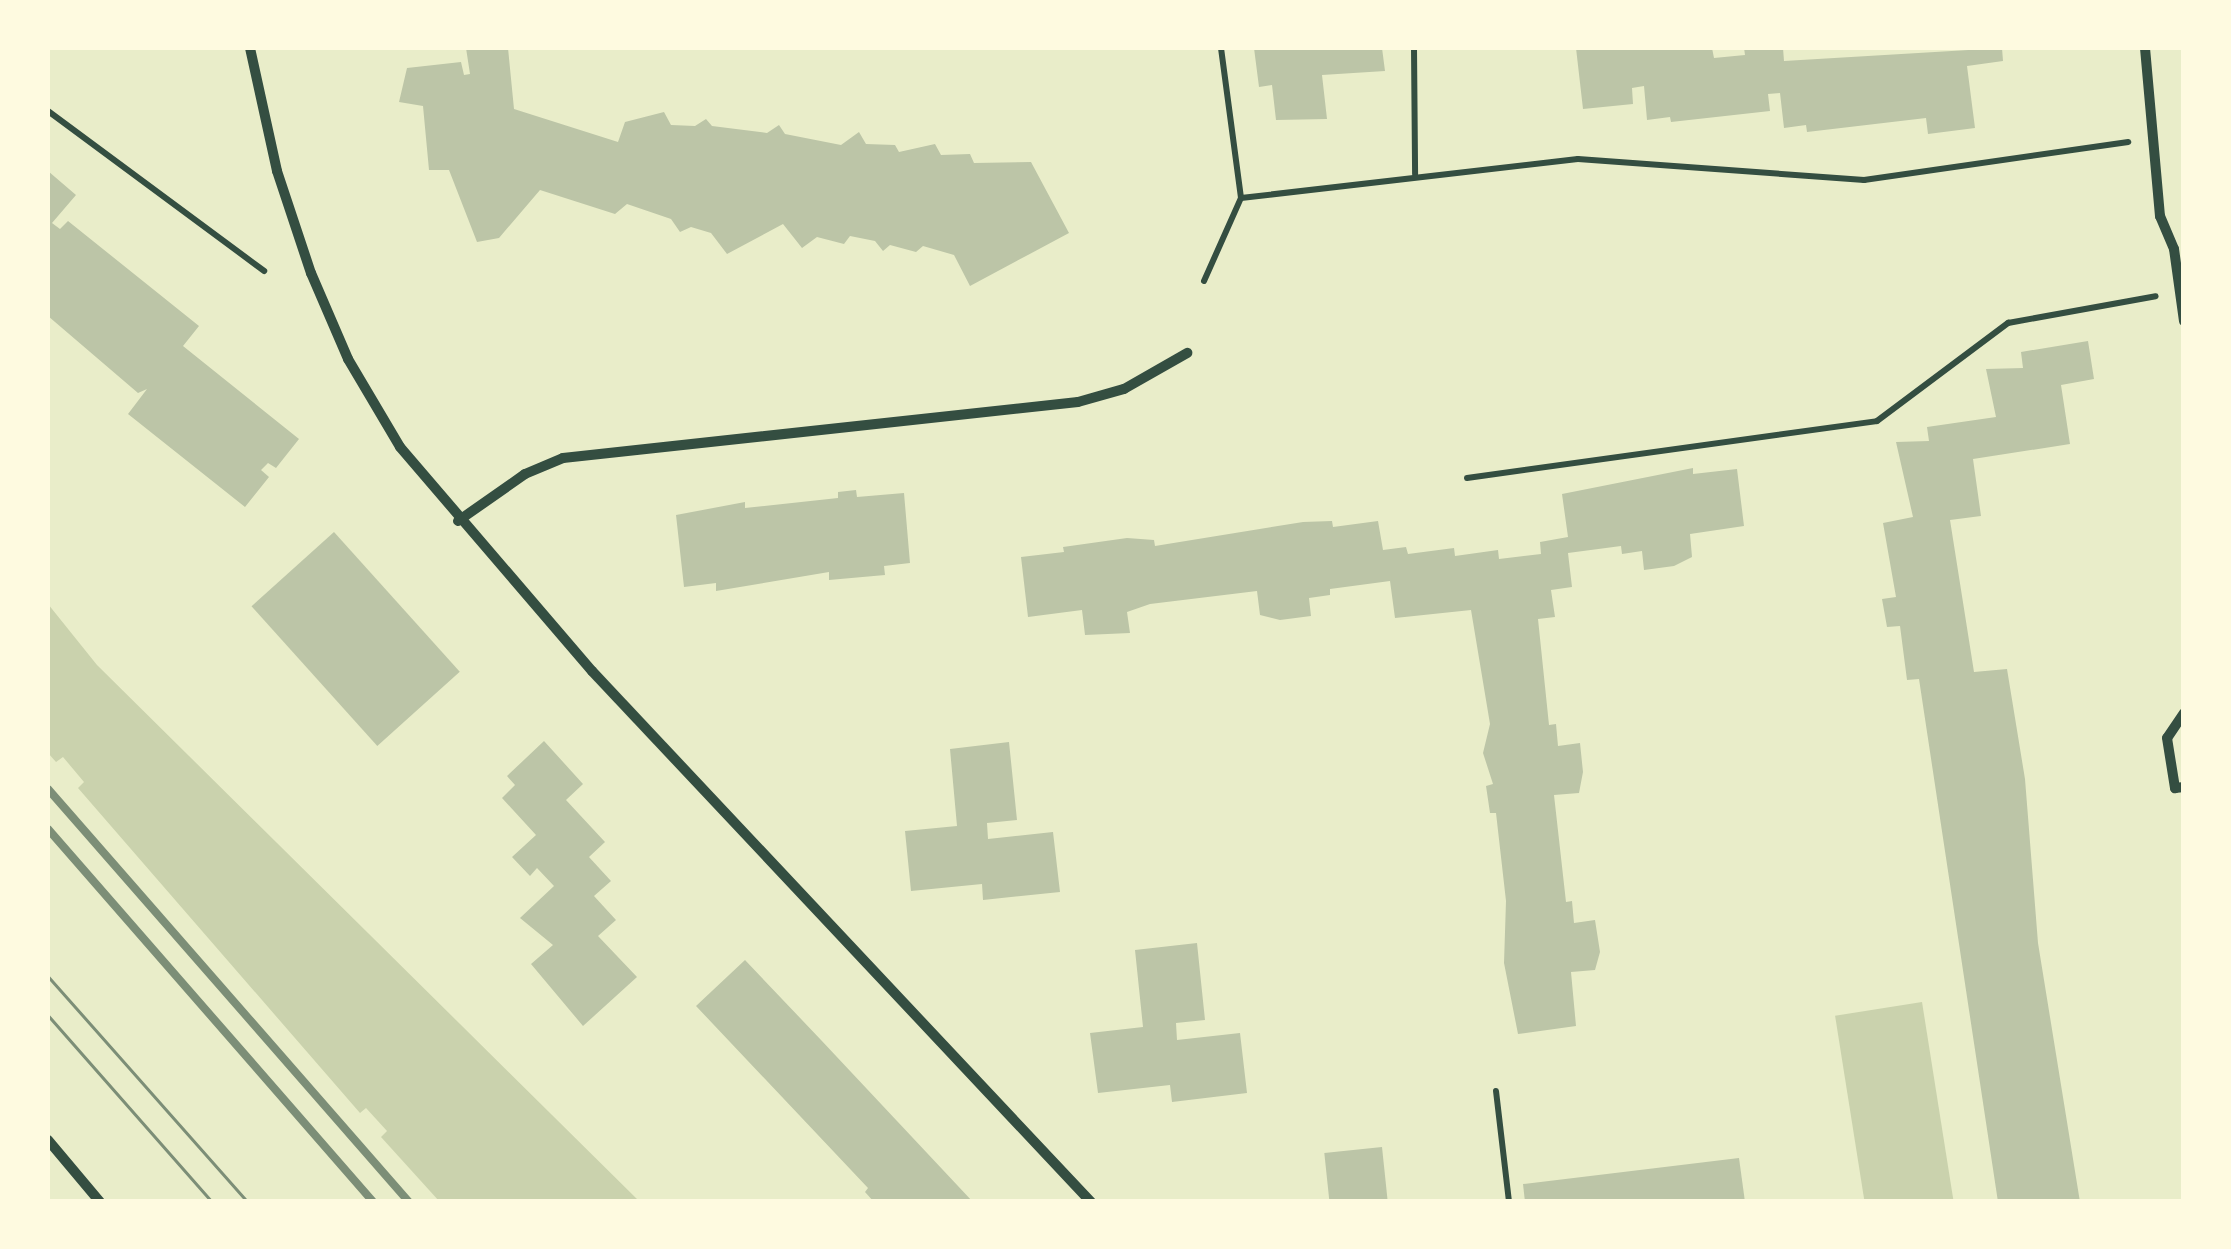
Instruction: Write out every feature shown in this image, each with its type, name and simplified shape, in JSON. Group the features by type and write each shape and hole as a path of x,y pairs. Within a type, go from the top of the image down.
{"street":[{"path":"250,48 276,172 333,325 400,447 458,521 1090,1202"},
{"path":"2145,48 2150,139 2184,321"},
{"path":"458,521 525,474 562,458 1078,402 1124,390 1187,353"},
{"path":"2184,713 2167,738 2175,788 2184,787"},
{"path":"48,1140 100,1202"}],"path":[{"path":"1204,281 1241,198 1221,48"},
{"path":"1414,48 1415,174"},
{"path":"48,111 264,270"},
{"path":"1241,198 1415,174 1578,158 1864,180 2150,139"},
{"path":"1467,478 1876,422 2008,322 2156,296"},
{"path":"1496,1092 1509,1202"}],"green space":[{"path":"48,604 97,665 639,1201 439,1201 381,1137 387,1131 366,1108 360,1113 78,788 84,782 63,757 56,762 48,753"},
{"path":"1922,1002 1954,1202 1865,1202 1835,1016"}],"building":[{"path":"466,48 508,48 514,109 618,142 625,122 664,112 671,125 695,126 706,119 712,126 767,133 779,125 785,134 841,145 859,132 866,144 895,145 899,152 935,144 941,155 970,154 974,163 1031,162 1069,233 970,286 954,255 923,246 916,252 890,245 883,251 875,241 850,236 844,244 817,237 802,248 783,224 727,254 711,233 691,227 680,232 671,219 627,204 615,214 540,190 499,238 477,242 449,170 429,170 423,106 399,102 407,68 461,62 464,75 470,74"},
{"path":"1254,48 1382,48 1385,71 1322,75 1327,119 1276,120 1272,85 1259,87"},
{"path":"1576,48 1712,48 1714,58 1745,55 1744,48 1783,48 1784,61 2002,48 2003,61 1967,66 1975,128 1928,134 1926,118 1807,132 1806,125 1784,128 1780,93 1768,94 1770,111 1671,122 1670,117 1647,120 1644,86 1632,88 1633,104 1583,109"},
{"path":"48,171 76,195 52,223 60,229 68,221 199,326 183,346 299,439 276,468 268,463 261,470 269,477 245,507 128,414 147,389 138,393 48,316"},
{"path":"2088,341 2094,379 2061,385 2070,444 1973,459 1981,516 1950,520 1974,672 2007,669 2025,779 2038,943 2080,1202 1998,1202 1919,679 1907,680 1900,626 1887,627 1882,599 1896,597 1883,523 1913,517 1896,442 1929,441 1927,427 1996,417 1986,369 2023,368 2021,352"},
{"path":"1693,468 1693,474 1737,469 1744,526 1690,534 1692,557 1674,566 1644,570 1642,551 1622,554 1621,546 1568,553 1572,587 1551,590 1555,617 1538,619 1549,725 1556,724 1558,746 1580,743 1583,772 1579,793 1554,795 1566,902 1572,901 1574,923 1595,920 1600,952 1595,970 1571,972 1576,1026 1518,1034 1504,963 1506,901 1496,813 1490,813 1486,786 1493,784 1483,753 1490,724 1471,610 1395,618 1390,581 1330,589 1330,595 1309,598 1311,616 1280,620 1260,615 1257,591 1150,604 1127,612 1130,633 1085,635 1082,610 1028,617 1021,557 1064,552 1063,547 1127,538 1154,540 1155,546 1303,522 1332,521 1333,527 1378,521 1383,550 1406,547 1408,554 1454,548 1455,556 1498,550 1499,559 1541,554 1540,542 1568,537 1562,494"},
{"path":"856,490 857,497 904,493 910,563 884,566 885,575 829,580 829,572 716,591 716,583 684,587 676,515 745,502 745,508 838,498 838,492"},
{"path":"334,532 460,672 377,746 252,606"},
{"path":"544,741 583,784 566,800 605,842 589,857 611,881 594,896 616,920 598,936 637,977 583,1026 531,964 553,945 520,918 554,886 537,868 530,876 512,857 536,835 502,798 515,785 507,776"},
{"path":"1009,742 1017,820 987,823 988,839 1053,832 1060,892 983,900 982,884 911,891 905,831 957,826 950,749"},
{"path":"1197,943 1205,1020 1176,1023 1177,1040 1240,1033 1247,1093 1172,1102 1170,1085 1098,1093 1090,1033 1143,1027 1135,950"},
{"path":"745,960 973,1202 874,1202 865,1192 868,1188 696,1006"},
{"path":"1382,1147 1388,1202 1329,1202 1324,1153"},
{"path":"1739,1158 1745,1202 1525,1202 1523,1184"}],"tram line":[{"path":"48,976 248,1202"},
{"path":"48,1015 212,1202"}],"railway":[{"path":"48,789 409,1202"},
{"path":"48,829 373,1202"}]}
